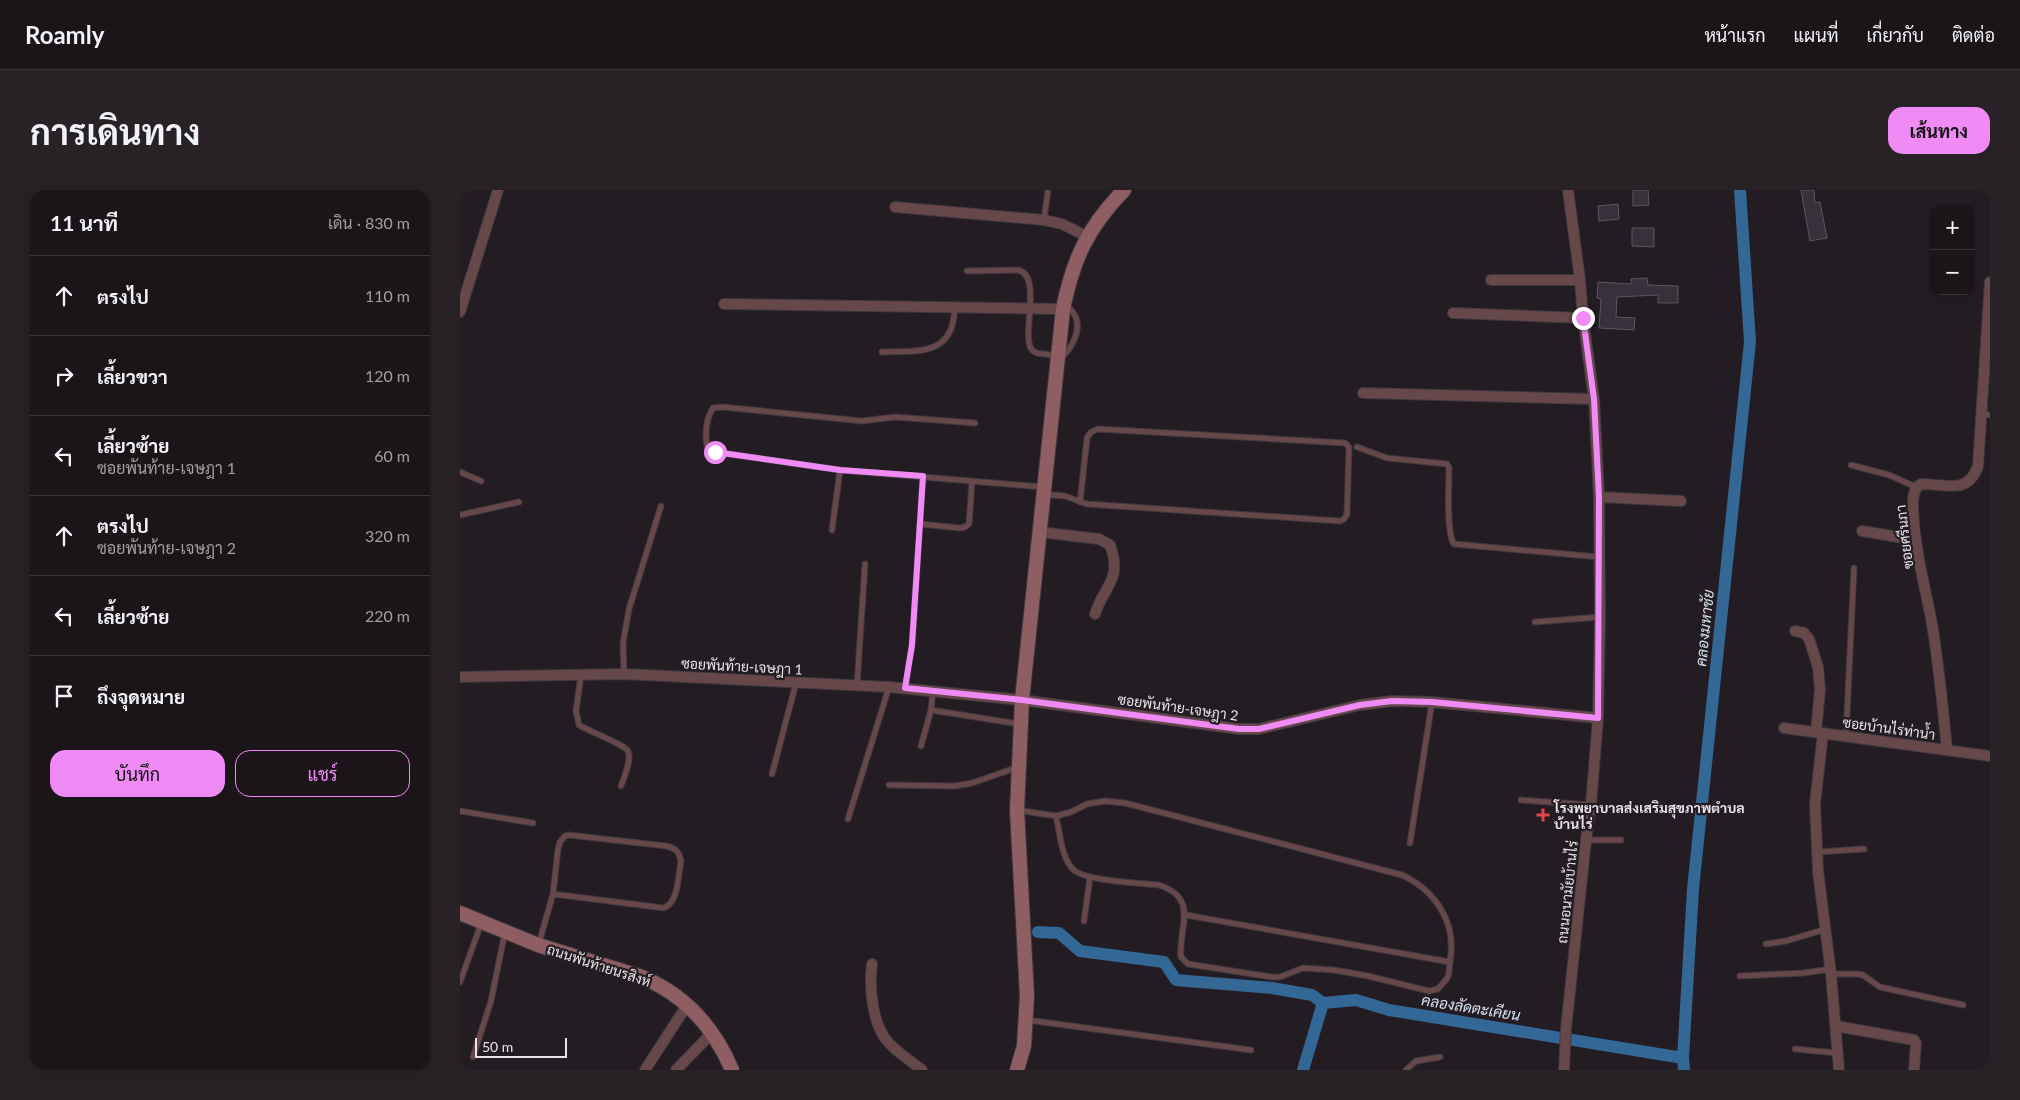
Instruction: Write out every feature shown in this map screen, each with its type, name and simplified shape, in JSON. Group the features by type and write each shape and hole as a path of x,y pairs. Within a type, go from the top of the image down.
{"street":[{"path":"460,312 498,190"},
{"path":"1017,1070 1024,1046 1027,996 1017,810 1018,766 1022,700 1063,306 1075,261 1088,236 1105,210 1124,190"},
{"name":"ถนนอนามัยบ้านไร่","path":"1564,1070 1566,1029 1591,805 1598,718 1600,618 1599,497 1594,399 1568,190"},
{"path":"895,207 1044,220 1062,224 1088,236"},
{"path":"1492,280 1580,280"},
{"name":"ซอยศรีนภา","path":"1947,750 1932,626 1916,540 1913,503 1916,487 1921,484 1962,486 1970,482 1978,466 1986,414 1990,282"},
{"path":"724,304 1030,309 1063,306"},
{"path":"1453,313 1583,318"},
{"path":"1363,394 1594,399"},
{"path":"1599,497 1681,501"},
{"path":"1862,530 1916,540"},
{"path":"1039,532 1099,539 1110,545 1115,566 1114,575 1110,585 1100,599 1094,614"},
{"path":"1795,631 1804,633 1809,639 1818,667 1820,732 1815,804 1817,852 1831,972 1839,1070"},
{"name":"ซอยพันท้าย-เจษฎา 1","path":"460,677 624,674 905,688 1022,700"},
{"name":"ซอยพันท้าย-เจษฎา 2","path":"1022,700 1239,729 1259,729 1376,703 1432,702 1598,718"},
{"name":"ซอยบ้านไร่ท่าน้ำ","path":"1784,728 1990,756"},
{"name":"ถนนพันท้ายนรสิงห์","path":"460,912 538,945 642,977 672,992 706,1023 724,1050 732,1070"},
{"path":"872,964 869,982 872,1002 882,1034 888,1043 922,1070"},
{"path":"645,1070 687,1005"},
{"path":"1836,1026 1914,1040 1916,1043 1914,1070"},
{"path":"676,1070 712,1033"}],"lane":[{"path":"1044,220 1048,190"},
{"path":"967,271 1024,271 1029,282 1029,346 1038,353 1058,356"},
{"path":"882,352 934,348 944,340 950,331 955,308"},
{"path":"974,423 895,417 870,421 852,420 723,407 713,408 709,414 706,438 707,447 715,452 840,470 972,480 1043,491 1067,496 1080,502 1096,505 1340,521 1347,514 1349,447 1345,443 1276,438 1098,429 1091,432 1087,438 1080,502"},
{"path":"1357,447 1387,458 1447,464 1449,468 1451,540 1454,544 1600,557"},
{"path":"1851,465 1889,475 1916,487"},
{"path":"832,530 840,470"},
{"path":"460,472 481,481"},
{"path":"905,688 912,645 923,476"},
{"path":"920,524 965,527 969,520 972,480"},
{"path":"460,515 520,502"},
{"path":"624,674 623,643 629,609 661,506"},
{"path":"857,686 865,564"},
{"path":"1846,736 1854,568"},
{"path":"1535,622 1600,618"},
{"path":"581,675 576,711 579,725 624,747 628,752 621,786"},
{"path":"772,774 796,682"},
{"path":"848,818 889,688"},
{"path":"921,746 931,710 933,691"},
{"path":"1410,844 1432,702"},
{"path":"931,710 1021,724"},
{"path":"889,785 955,786 972,783 1018,766"},
{"path":"1521,800 1591,805"},
{"path":"1017,810 1056,816 1071,812 1087,804 1105,801 1125,803 1402,875 1414,881 1431,894 1447,919 1451,938 1448,976 1438,989 1429,991 1334,970 1304,968 1280,977 1195,966 1183,961 1181,957 1180,949 1186,915 1182,901 1170,889 1159,885 1090,877 1075,870 1064,850 1056,816"},
{"path":"460,811 533,823"},
{"path":"538,945 553,894 558,849 564,836 666,846 677,851 680,855 681,861 674,900 670,906 664,908 553,894"},
{"path":"1586,840 1621,840"},
{"path":"1817,852 1864,849"},
{"path":"1084,921 1090,877"},
{"path":"1186,915 1450,962"},
{"path":"460,982 482,922"},
{"path":"1766,944 1786,941 1826,929"},
{"path":"473,1057 491,1001 504,932"},
{"path":"1740,976 1831,972 1857,974 1863,975 1880,987 1963,1005"},
{"path":"1026,1020 1251,1050"},
{"path":"1795,1050 1837,1053"},
{"path":"1406,1070 1416,1061 1440,1057"}],"building":[{"path":"1633,190 1648,190 1649,205 1633,206"},
{"path":"1801,190 1814,190 1815,203 1820,202 1827,238 1810,241"},
{"path":"1618,204 1619,219 1599,221 1598,206"},
{"path":"1632,228 1654,228 1654,247 1632,246"},
{"path":"1647,278 1648,285 1678,286 1678,303 1658,303 1658,295 1617,297 1616,317 1635,318 1634,330 1599,328 1601,299 1597,298 1598,282 1631,284 1631,279"}],"waterway":[{"name":"คลองมหาชัย","path":"1684,1070 1683,1058 1693,889 1750,342 1740,190"},
{"path":"1038,932 1059,933 1080,951 1164,962 1176,980 1272,988 1312,995 1323,1003"},
{"name":"คลองลัดตะเคียน","path":"1303,1070 1323,1003 1356,1000 1389,1010 1683,1058"}],"place":[{"name":"โรงพยาบาลส่งเสริมสุขภาพตำบล บ้านไร่","path":"1543,815"}],"route":[{"path":"715,452 873,474 923,476 912,645 905,688 1022,700 1239,729 1259,729 1360,705 1392,701 1432,702 1598,718 1600,618 1599,497 1594,399 1583,318"}]}
